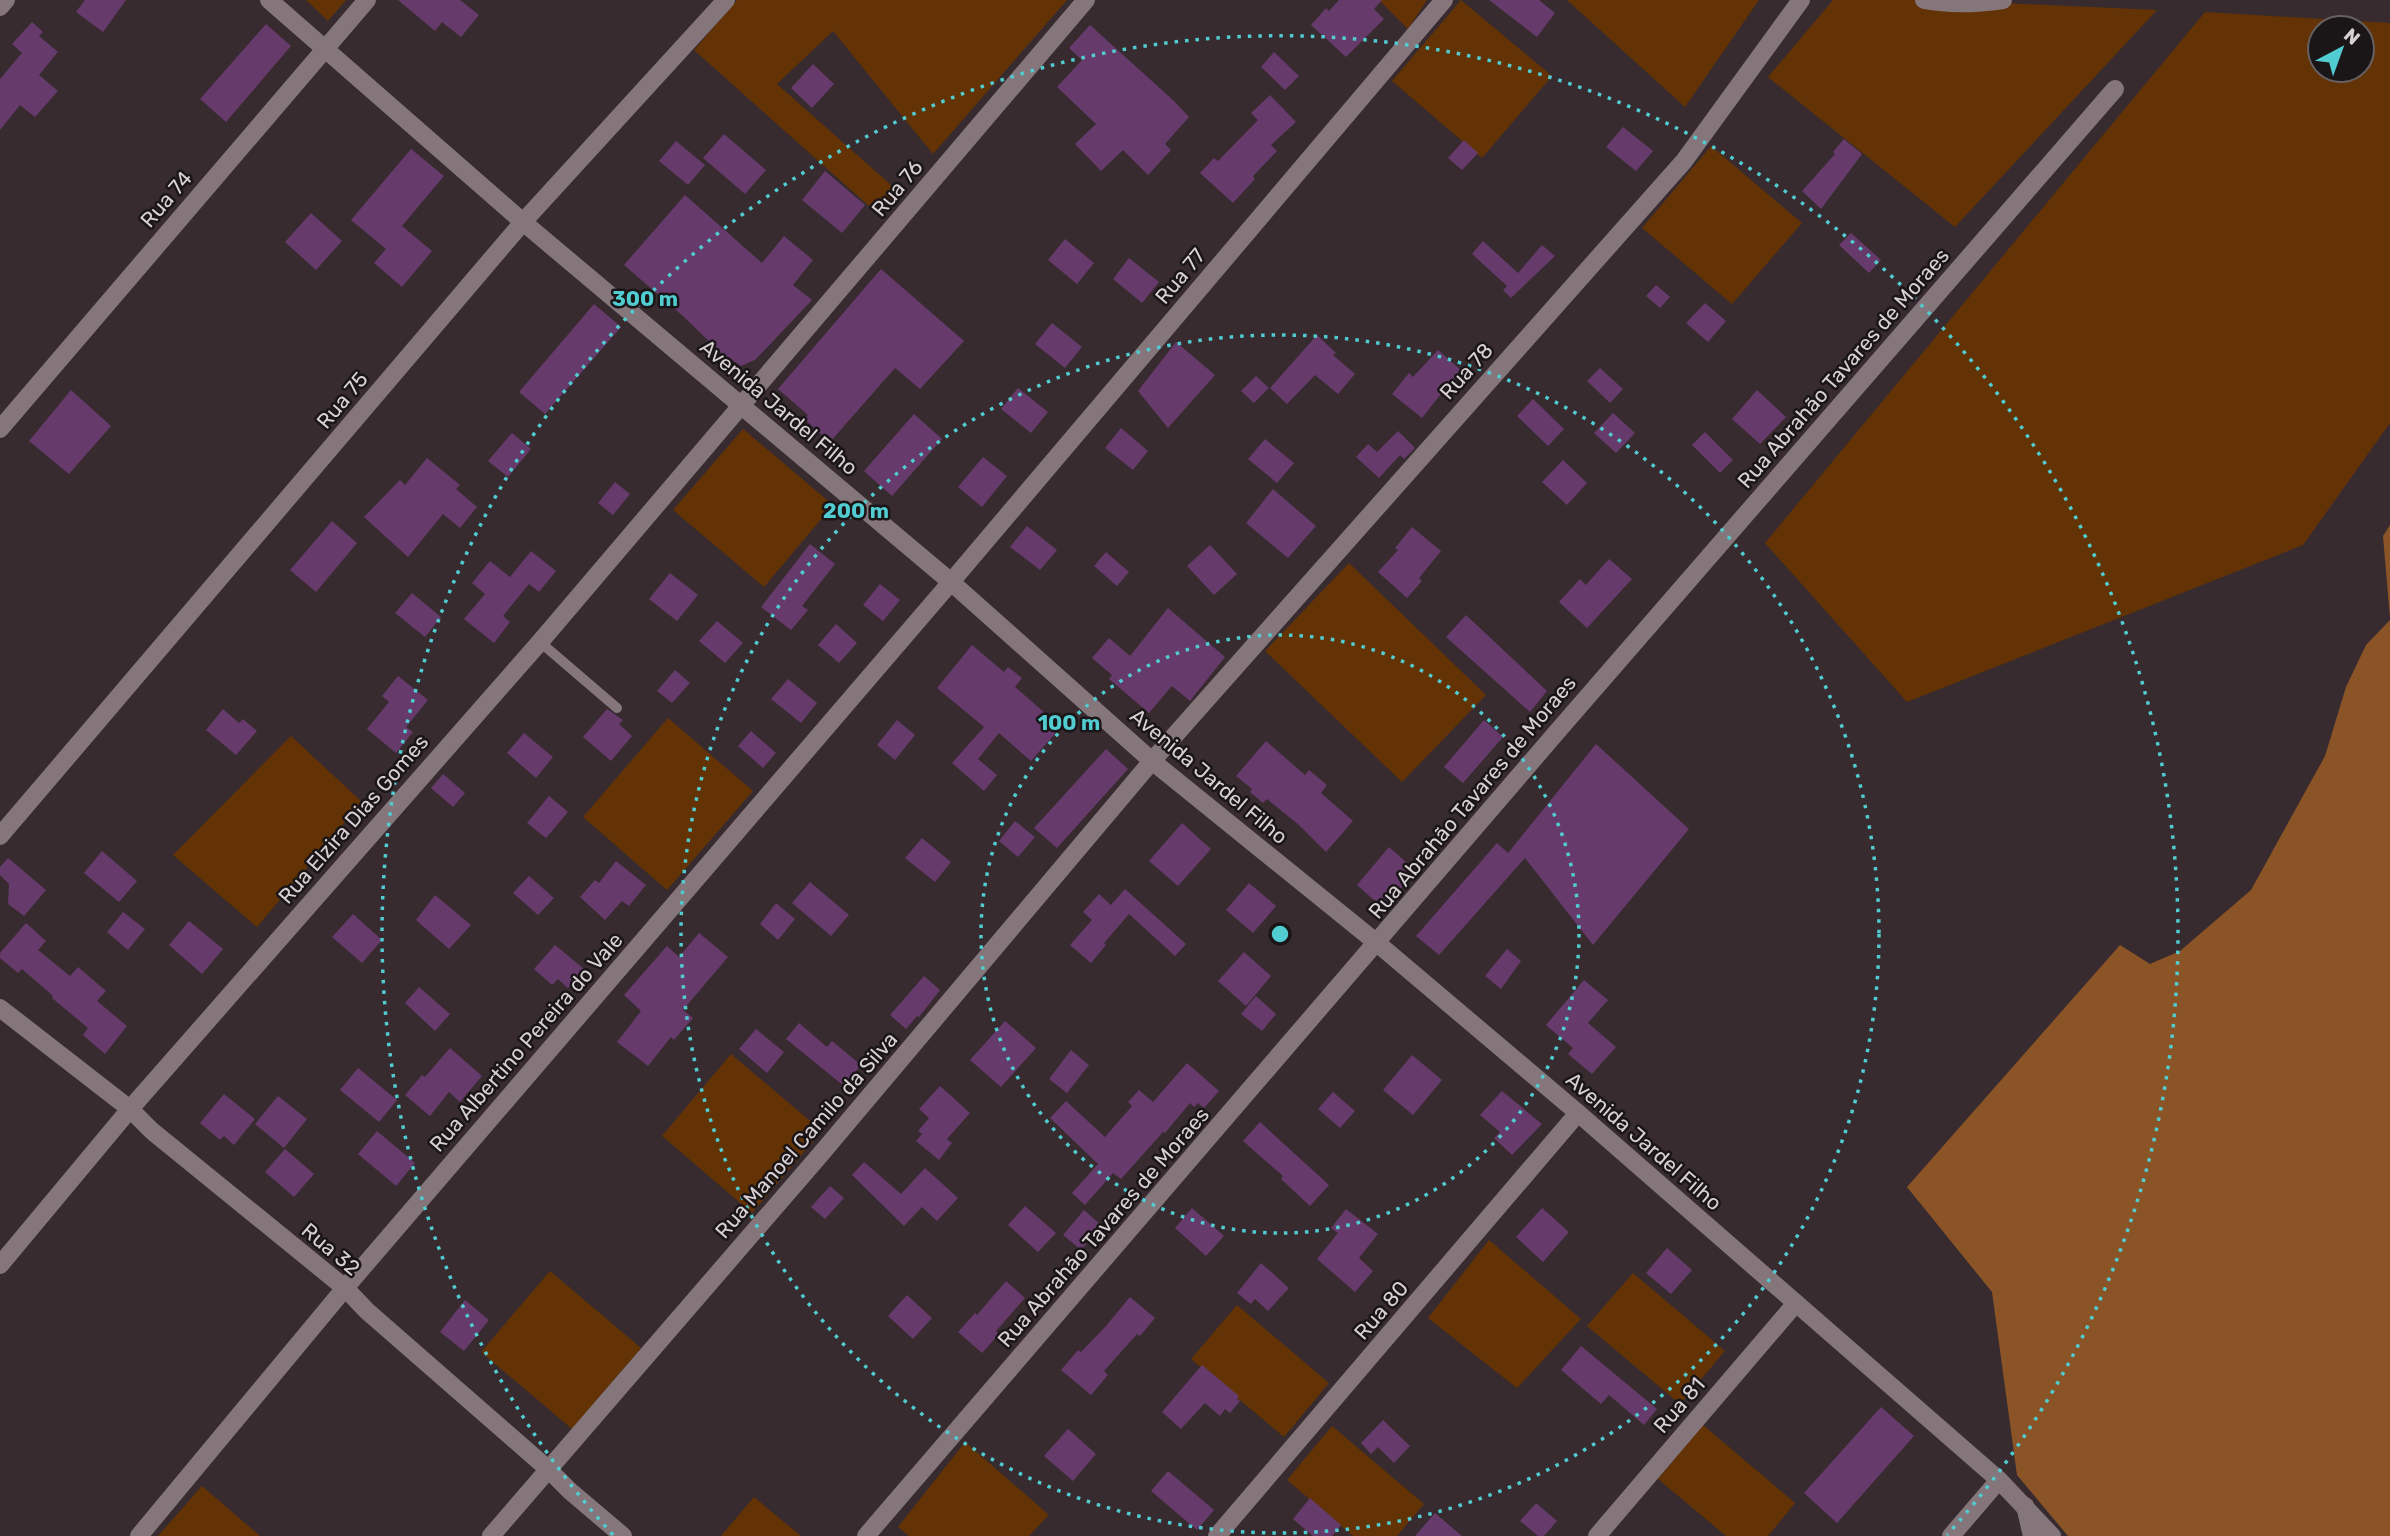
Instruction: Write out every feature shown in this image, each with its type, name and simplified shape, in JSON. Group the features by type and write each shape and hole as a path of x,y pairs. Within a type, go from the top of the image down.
{"street":[{"path":"0,7 6,0"},
{"name":"Avenida Jardel Filho","path":"269,0 523,222 951,582 1152,761 1377,943 1578,1113 1999,1480 2052,1536"},
{"name":"Rua 74","path":"0,429 368,0"},
{"name":"Rua 75","path":"0,836 523,222 726,0"},
{"name":"Rua 76","path":"743,406 1086,0"},
{"name":"Rua 77","path":"951,582 1444,0"},
{"name":"Rua 78","path":"1152,761 1684,161 1801,0"},
{"path":"1924,0 1972,4 2003,0"},
{"name":"Rua Abrahão Tavares de Moraes","path":"866,1536 1556,733 2115,89"},
{"name":"Rua Elzira Dias Gomes","path":"0,1265 130,1109 540,642 743,406"},
{"name":"Rua Albertino Pereira do Vale","path":"139,1536 345,1288 951,582"},
{"name":"Rua Manoel Camilo da Silva","path":"491,1536 820,1155 1152,761"},
{"name":"Rua 32","path":"0,1008 130,1109 152,1131 345,1288 367,1311 623,1536"},
{"name":"Rua 80","path":"1217,1536 1578,1113"},
{"name":"Rua 81","path":"1597,1536 1796,1303"},
{"path":"1951,1536 1999,1480"},
{"path":"2025,1506 2032,1536"}],"lane":[{"path":"540,642 617,708"}],"shaded area":[{"path":"306,0 346,0 328,21"},
{"path":"737,0 1067,0 933,154 833,31 777,84 899,192 879,215 694,50"},
{"path":"1379,0 1427,0 1408,29"},
{"path":"1461,0 1552,76 1482,158 1392,81"},
{"path":"1567,0 1759,0 1685,107"},
{"path":"1833,0 1937,0 2157,10 1955,227 1768,77"},
{"path":"2205,12 2306,18 2306,84 2376,84 2376,22 2390,23 2390,423 2303,545 1907,702 1765,543"},
{"path":"1711,146 1802,223 1732,304 1642,228"},
{"path":"743,429 833,505 764,587 673,510"},
{"path":"2390,525 2390,618 2383,536"},
{"path":"1349,563 1486,695 1402,782 1265,651"},
{"path":"2390,620 2390,1536 2068,1536 2017,1475 1992,1292 1907,1187 2120,945 2150,964 2180,951 2251,890 2325,756 2346,687 2366,645"},
{"path":"668,718 753,791 667,890 583,817"},
{"path":"291,736 362,802 257,927 173,855"},
{"path":"731,1054 822,1131 752,1213 662,1136"},
{"path":"1489,1240 1581,1319 1517,1388 1428,1318"},
{"path":"550,1271 641,1348 572,1429 481,1352"},
{"path":"1633,1273 1725,1351 1680,1404 1587,1326"},
{"path":"1237,1305 1329,1383 1284,1437 1191,1359"},
{"path":"1703,1425 1795,1503 1768,1536 1726,1536 1658,1479"},
{"path":"1332,1426 1424,1504 1397,1536 1353,1536 1287,1480"},
{"path":"965,1442 1049,1515 1029,1536 909,1536 898,1527"},
{"path":"202,1486 260,1536 158,1536"},
{"path":"754,1497 801,1536 721,1536"}],"building":[{"path":"85,0 126,0 103,32 76,12"},
{"path":"398,0 460,0 479,15 461,37 442,22 435,31"},
{"path":"1339,0 1382,0 1374,9 1384,19 1346,57 1311,25 1326,8 1329,11"},
{"path":"1489,0 1539,0 1555,13 1537,37"},
{"path":"32,22 43,32 39,36 58,52 39,75 58,91 35,117 20,105 0,130 0,79 22,53 12,44"},
{"path":"266,24 291,46 226,122 200,99"},
{"path":"1090,25 1189,117 1165,144 1171,150 1148,175 1123,150 1101,171 1075,144 1096,124 1057,87 1082,60 1069,48"},
{"path":"1274,52 1299,76 1285,90 1261,67"},
{"path":"813,64 834,84 812,108 791,88"},
{"path":"1270,95 1296,122 1271,145 1277,151 1253,176 1255,179 1233,203 1200,173 1214,158 1218,161 1258,120 1251,113"},
{"path":"1623,127 1653,151 1636,171 1606,147"},
{"path":"724,134 766,170 745,194 703,158"},
{"path":"1844,139 1862,154 1821,209 1802,191 1835,154 1833,152"},
{"path":"1464,140 1478,153 1462,170 1448,158"},
{"path":"676,141 705,165 688,185 659,161"},
{"path":"411,149 444,176 402,226 432,251 402,287 374,263 386,249 351,220"},
{"path":"825,171 865,205 842,233 802,200"},
{"path":"685,195 762,263 784,236 813,260 793,285 812,300 755,360 741,366 720,352 624,265"},
{"path":"311,213 342,241 316,270 285,242"},
{"path":"1851,233 1881,260 1869,273 1839,245"},
{"path":"1065,239 1094,263 1077,284 1048,260"},
{"path":"1483,241 1518,273 1542,245 1555,256 1511,298 1503,290 1507,286 1472,254"},
{"path":"1129,258 1159,282 1142,303 1113,279"},
{"path":"881,269 964,341 920,389 895,368 830,442 804,419 808,415 778,389"},
{"path":"1656,285 1670,297 1660,308 1646,296"},
{"path":"1705,303 1726,321 1708,342 1686,323"},
{"path":"594,304 621,327 545,414 519,392"},
{"path":"1052,323 1082,347 1065,368 1035,344"},
{"path":"1317,335 1336,353 1333,355 1355,374 1338,394 1315,375 1287,404 1270,388"},
{"path":"1176,342 1215,375 1168,428 1138,391"},
{"path":"1438,350 1463,372 1456,380 1458,381 1447,393 1444,390 1422,418 1392,394 1409,373 1413,377"},
{"path":"1600,368 1623,389 1610,403 1587,381"},
{"path":"1256,376 1269,388 1254,403 1241,391"},
{"path":"1018,388 1048,412 1031,433 1001,409"},
{"path":"71,390 111,426 69,474 29,441"},
{"path":"1757,390 1786,417 1760,444 1732,419"},
{"path":"1533,399 1564,429 1548,446 1517,416"},
{"path":"1613,413 1635,433 1616,453 1594,433"},
{"path":"914,414 942,439 892,496 864,471"},
{"path":"1121,428 1148,451 1133,470 1105,448"},
{"path":"1398,431 1415,448 1404,459 1400,455 1379,478 1356,457 1368,444 1377,452"},
{"path":"1705,432 1733,460 1720,473 1692,445"},
{"path":"512,433 531,449 508,477 488,461"},
{"path":"1265,439 1294,463 1277,483 1248,459"},
{"path":"983,457 1007,476 982,507 958,487"},
{"path":"427,458 460,485 456,489 477,507 460,528 443,514 408,557 364,517 400,480 405,485"},
{"path":"1563,460 1587,483 1567,505 1542,482"},
{"path":"615,482 630,494 613,515 598,503"},
{"path":"1273,489 1316,526 1288,558 1246,523"},
{"path":"332,521 357,543 316,592 290,570"},
{"path":"1027,526 1057,550 1040,570 1010,547"},
{"path":"1412,527 1441,551 1419,578 1422,581 1407,598 1378,572 1398,550 1395,548"},
{"path":"810,544 835,564 802,606 808,610 791,630 761,607"},
{"path":"1210,545 1237,574 1214,595 1187,566"},
{"path":"531,551 556,571 539,592 529,584 503,616 510,622 494,643 464,619 485,594 472,583 490,561 510,577"},
{"path":"1106,552 1129,572 1117,586 1094,566"},
{"path":"1609,559 1632,579 1587,628 1559,602 1580,579 1586,585"},
{"path":"670,573 698,595 677,621 649,599"},
{"path":"880,584 900,600 883,621 863,605"},
{"path":"412,593 441,617 425,637 395,613"},
{"path":"1168,608 1225,657 1190,701 1172,686 1149,713 1109,679 1112,675 1092,658 1109,638 1130,656"},
{"path":"1466,615 1547,691 1530,712 1446,637"},
{"path":"717,621 743,643 725,663 699,641"},
{"path":"836,624 857,643 839,663 818,645"},
{"path":"972,645 1004,672 1008,667 1022,678 1015,687 1061,727 1031,761 999,733 978,759 997,775 984,791 952,763 984,727 937,688"},
{"path":"675,670 690,683 672,703 657,691"},
{"path":"398,676 428,700 406,727 413,732 396,753 367,729 389,702 382,696"},
{"path":"788,679 817,703 801,723 771,699"},
{"path":"223,709 239,723 243,719 257,731 236,755 206,730"},
{"path":"607,709 623,720 619,724 632,736 611,761 583,737"},
{"path":"897,720 915,735 895,760 877,745"},
{"path":"1484,720 1503,737 1463,783 1444,767"},
{"path":"751,731 776,753 763,768 738,746"},
{"path":"524,733 553,757 536,778 507,753"},
{"path":"1266,741 1305,775 1309,770 1327,785 1321,793 1353,821 1326,852 1267,799 1263,803 1250,792 1252,789 1236,776"},
{"path":"1596,744 1689,829 1593,945 1525,858 1439,955 1416,936 1497,843 1508,853"},
{"path":"1106,749 1128,769 1057,848 1034,828"},
{"path":"443,774 465,793 453,807 431,788"},
{"path":"549,796 568,812 546,838 527,823"},
{"path":"1015,821 1035,837 1018,857 999,841"},
{"path":"1182,823 1211,849 1178,886 1149,861"},
{"path":"922,838 951,862 935,882 905,858"},
{"path":"1389,847 1416,871 1384,909 1357,885"},
{"path":"102,851 137,881 119,902 84,873"},
{"path":"8,858 46,890 24,916 8,904 9,884 0,875 0,867"},
{"path":"616,861 646,885 629,906 622,901 605,920 580,897 595,880 599,883"},
{"path":"529,876 554,898 538,915 513,893"},
{"path":"810,882 849,915 831,936 792,903"},
{"path":"1249,883 1276,906 1253,933 1226,910"},
{"path":"1125,889 1186,944 1175,956 1129,914 1091,963 1070,945 1092,920 1083,912 1099,894 1111,905"},
{"path":"435,895 471,925 449,949 416,920"},
{"path":"776,903 795,919 778,940 760,924"},
{"path":"123,912 145,929 128,950 107,932"},
{"path":"353,914 382,940 362,963 332,937"},
{"path":"189,921 223,949 202,974 169,945"},
{"path":"26,923 46,941 38,950 70,976 78,967 106,991 97,1001 127,1026 105,1054 83,1035 88,1028 52,998 53,996 22,969 18,973 0,958 0,953"},
{"path":"699,933 728,957 683,1010 693,1018 674,1040 671,1037 648,1066 617,1042 641,1011 624,995 667,946 679,957"},
{"path":"555,945 584,969 568,988 558,979 552,985 534,969"},
{"path":"1507,949 1521,961 1501,989 1485,976"},
{"path":"1244,952 1271,976 1246,1006 1218,981"},
{"path":"924,976 940,990 906,1029 890,1015"},
{"path":"1584,980 1608,1000 1588,1023 1616,1047 1592,1074 1568,1054 1573,1048 1546,1025"},
{"path":"419,987 450,1014 435,1031 405,1003"},
{"path":"1256,996 1276,1014 1262,1031 1241,1014"},
{"path":"1005,1021 1036,1048 1001,1087 970,1060"},
{"path":"799,1023 827,1047 832,1041 861,1065 844,1086 786,1039"},
{"path":"756,1029 784,1052 767,1073 739,1049"},
{"path":"450,1048 482,1076 460,1102 449,1092 430,1116 405,1095"},
{"path":"1071,1050 1089,1065 1067,1093 1049,1079"},
{"path":"1412,1055 1442,1080 1413,1115 1383,1090"},
{"path":"1187,1063 1219,1091 1204,1108 1198,1103 1194,1107 1190,1103 1121,1179 1113,1173 1085,1205 1072,1193 1098,1164 1050,1118 1066,1101 1105,1137 1132,1106 1128,1102 1139,1090 1153,1102"},
{"path":"358,1068 397,1100 379,1122 340,1090"},
{"path":"940,1086 970,1113 947,1139 952,1143 939,1160 916,1141 922,1134 918,1131 929,1118 919,1109"},
{"path":"1502,1091 1542,1124 1512,1155 1494,1138 1500,1132 1480,1115"},
{"path":"1333,1092 1355,1111 1340,1128 1318,1109"},
{"path":"224,1094 255,1119 234,1145 224,1136 220,1140 200,1123"},
{"path":"278,1096 307,1119 284,1148 255,1124"},
{"path":"1260,1122 1329,1185 1310,1206 1281,1179 1283,1176 1243,1141"},
{"path":"377,1131 415,1163 396,1186 358,1154"},
{"path":"285,1149 314,1174 294,1197 265,1172"},
{"path":"864,1162 901,1194 925,1168 958,1198 937,1221 922,1207 904,1226 852,1175"},
{"path":"830,1186 844,1198 825,1219 811,1207"},
{"path":"1025,1206 1056,1233 1038,1252 1008,1225"},
{"path":"1192,1208 1224,1236 1206,1256 1175,1228"},
{"path":"1542,1208 1569,1232 1543,1262 1516,1237"},
{"path":"1346,1209 1378,1234 1359,1258 1373,1271 1355,1292 1317,1259 1338,1233 1331,1228"},
{"path":"1084,1210 1102,1226 1081,1250 1063,1235"},
{"path":"1667,1248 1692,1270 1671,1294 1646,1273"},
{"path":"1261,1263 1289,1288 1268,1311 1255,1299 1251,1304 1237,1293"},
{"path":"1006,1281 1025,1298 996,1331 999,1334 982,1353 958,1332 975,1313 977,1315"},
{"path":"907,1295 932,1318 913,1339 888,1316"},
{"path":"1130,1297 1155,1318 1104,1371 1108,1375 1091,1395 1061,1370 1078,1350 1081,1352 1105,1327"},
{"path":"465,1300 489,1320 464,1351 440,1332"},
{"path":"1581,1346 1657,1409 1644,1425 1609,1395 1601,1404 1561,1370"},
{"path":"1202,1365 1239,1396 1237,1399 1240,1401 1230,1413 1225,1409 1220,1416 1205,1403 1181,1429 1162,1412"},
{"path":"1881,1407 1914,1436 1837,1523 1804,1493"},
{"path":"1383,1420 1410,1446 1394,1463 1378,1447 1371,1454 1361,1443"},
{"path":"1068,1429 1096,1454 1073,1481 1044,1456"},
{"path":"1168,1471 1214,1510 1197,1530 1151,1491"},
{"path":"1310,1498 1341,1525 1332,1536 1313,1536 1293,1519"},
{"path":"1536,1503 1557,1521 1544,1536 1538,1536 1520,1521"},
{"path":"1435,1513 1462,1536 1415,1536"}]}
